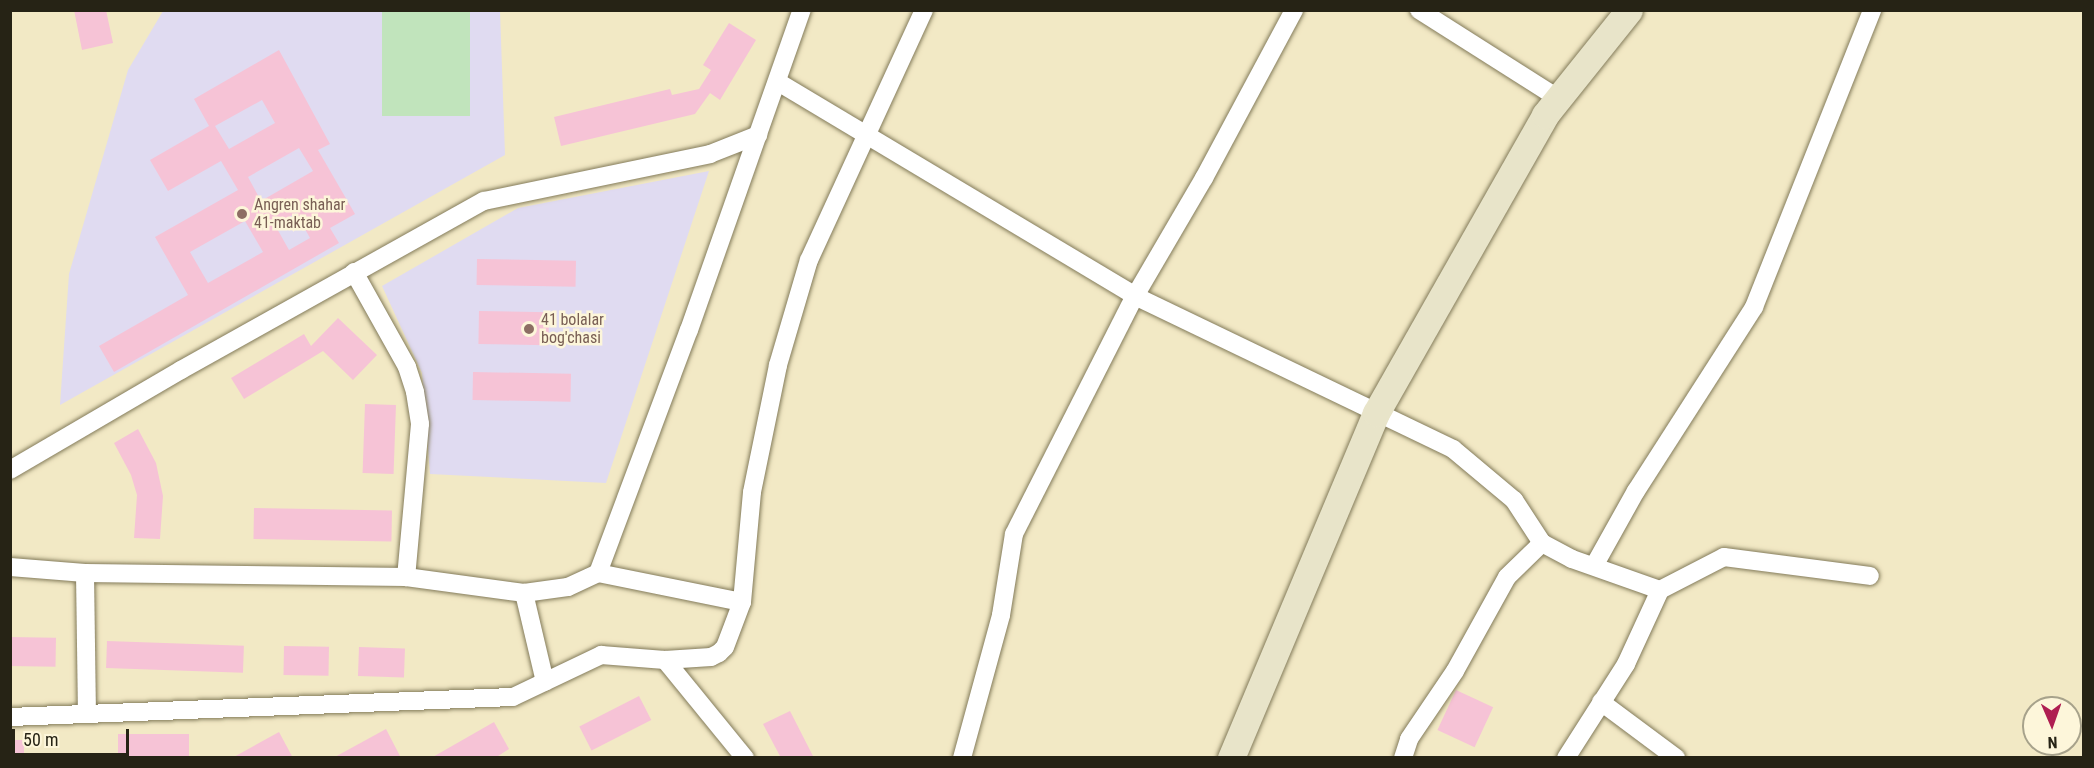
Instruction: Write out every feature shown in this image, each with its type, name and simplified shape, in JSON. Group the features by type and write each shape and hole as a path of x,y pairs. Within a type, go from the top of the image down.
{"street":[{"path":"598,573 689,330 802,10"},
{"path":"10,717 513,697 601,656 665,660 711,657 719,653 725,647 742,602 752,492 778,365 808,260 868,135 924,10"},
{"path":"962,758 1001,615 1014,534 1135,296 1209,168 1294,10"},
{"path":"1419,10 1559,99"},
{"path":"1232,758 1376,413 1545,115 1629,10"},
{"path":"1594,566 1636,491 1754,307 1872,10"},
{"path":"778,82 1135,296 1453,449 1514,500 1542,543 1594,566 1660,590"},
{"path":"10,470 354,272 484,201 710,154 758,135"},
{"path":"354,272 407,367 415,392 420,424 406,577"},
{"path":"1402,758 1409,739 1455,671 1507,577 1542,543"},
{"path":"1566,758 1626,664 1660,590 1724,557 1870,576"},
{"path":"10,567 85,573 406,577 524,593 568,587 598,573 742,602"},
{"path":"85,573 87,714"},
{"path":"524,593 545,682"},
{"path":"665,660 745,758"},
{"path":"1601,702 1676,758"}],"shaded area":[{"name":"Angren shahar 41-maktab","path":"163,11 500,11 505,155 60,405 69,274 128,70"},
{"name":"41 bolalar bog'chasi","path":"709,171 606,483 430,474 422,373 382,286 518,208"}],"green space":[{"path":"382,11 470,11 470,116 382,116"}],"building":[{"path":"74,10 106,10 113,43 82,50"},
{"path":"729,23 756,40 720,100 710,93 695,114 561,146 554,117 670,89 672,95 699,89 711,70 703,65"},
{"path":"279,50 330,144 318,150 355,214 330,228 339,243 114,372 99,346 188,295 155,237 238,190 221,161 168,191 150,160 209,126 194,99","holes":["262,100 275,123 229,149 215,126","299,148 313,171 261,201 248,177","296,213 310,238 289,250 275,225","245,221 263,252 208,283 190,252"]},
{"path":"477,259 576,261 576,287 477,285"},
{"path":"479,311 549,312 548,345 478,344"},
{"path":"338,318 377,355 353,380 323,351 244,399 231,378 304,334 311,346"},
{"path":"473,372 571,374 570,402 473,400"},
{"path":"365,404 396,405 394,474 363,473"},
{"path":"138,429 156,463 163,496 160,539 134,538 137,495 131,475 114,443"},
{"path":"254,508 392,510 391,541 253,539"},
{"path":"10,637 56,638 55,667 10,666"},
{"path":"107,641 244,646 243,673 106,668"},
{"path":"284,646 329,647 328,676 283,675"},
{"path":"359,647 405,649 404,678 358,676"},
{"path":"1456,690 1493,707 1475,747 1437,730"},
{"path":"639,696 651,720 592,750 579,726"},
{"path":"790,711 814,758 781,758 763,724"},
{"path":"494,722 509,749 495,758 431,758"},
{"path":"386,729 401,758 333,758"},
{"path":"279,732 293,758 232,758"},
{"path":"118,734 189,734 189,758 118,758"},
{"path":"10,740 24,740 24,758 10,758"}],"place":[{"name":"Angren shahar 41-maktab","path":"242,214"},
{"name":"41 bolalar bog'chasi","path":"529,329"}]}
